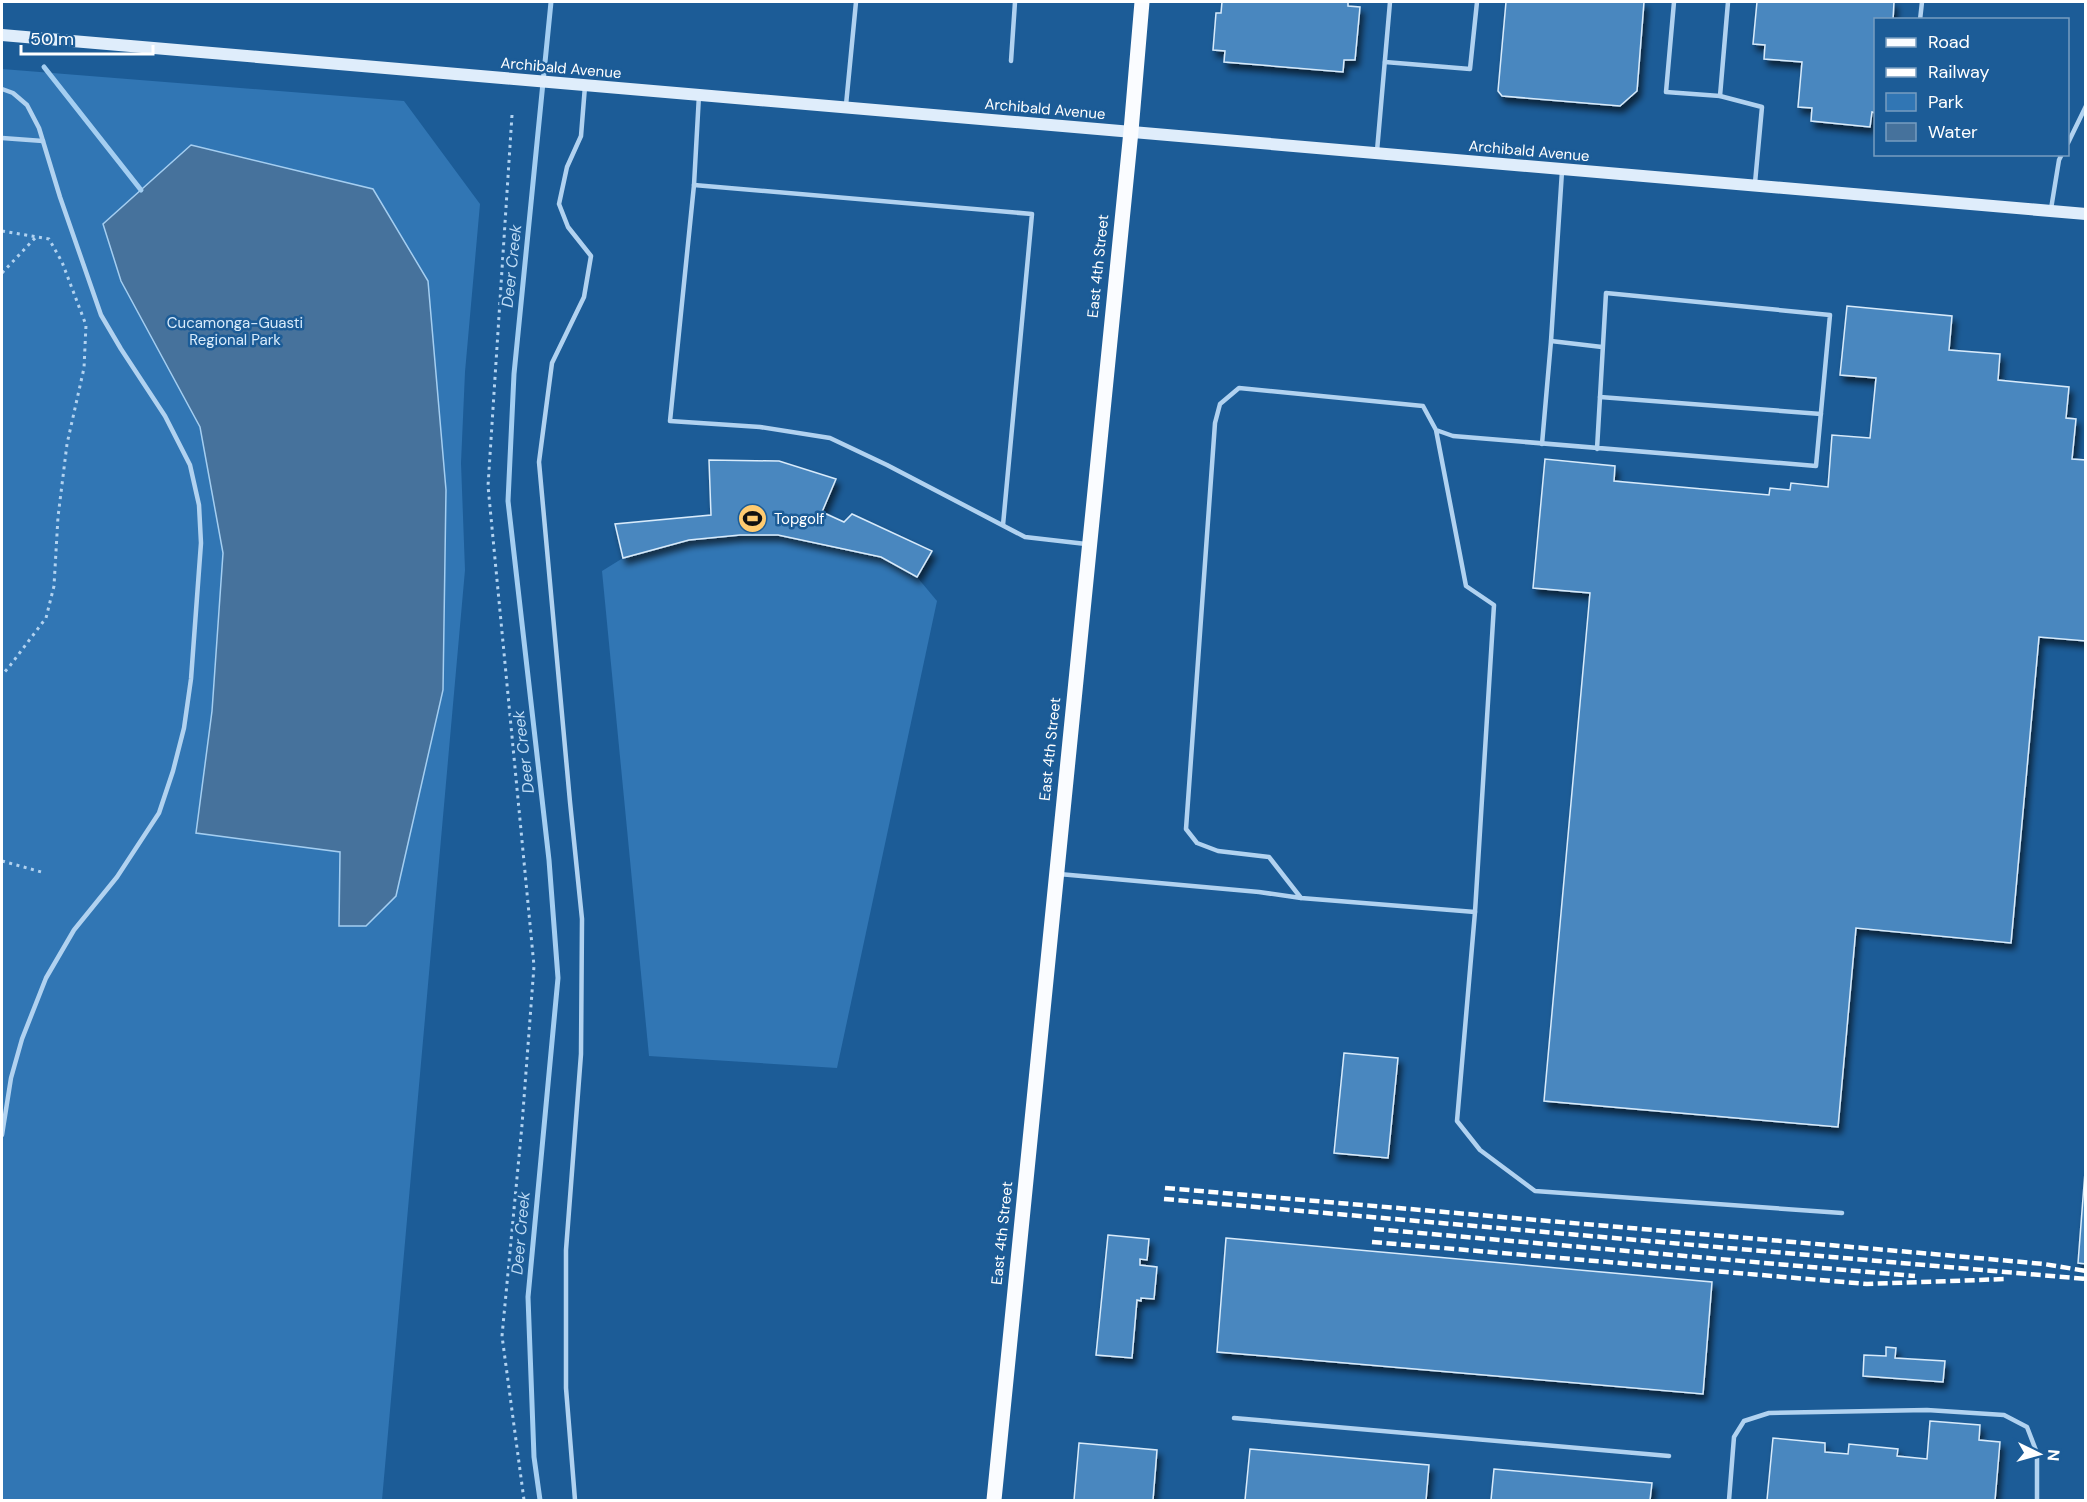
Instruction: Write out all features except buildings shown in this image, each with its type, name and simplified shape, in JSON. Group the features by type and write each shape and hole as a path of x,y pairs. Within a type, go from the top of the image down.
{"main road":[{"name":"East 4th Street","path":"994,1500 1142,2"},
{"name":"Archibald Avenue","path":"2,35 2085,214"}],"lane":[{"path":"846,108 856,2"},
{"path":"1011,61 1016,2"},
{"path":"1377,153 1390,2"},
{"path":"1385,62 1470,69 1477,2"},
{"path":"1674,2 1666,92 1720,96 1762,107 1755,186"},
{"path":"1720,96 1728,2"},
{"path":"1920,18 1922,2"},
{"path":"575,1500 566,1388 566,1250 581,1054 582,919 538,462 552,363 584,297 591,256 568,227 559,204 567,167 581,136 585,86"},
{"path":"2,89 13,93 27,105 39,128 63,207 101,315 165,416 190,465 199,505 201,543 191,679 184,728 159,813 117,877 74,930 46,978 22,1039 11,1078 2,1135"},
{"path":"699,95 694,185 670,421 760,427 830,438 1025,537 1089,544"},
{"path":"2069,139 2085,106"},
{"path":"2,138 43,141"},
{"path":"2050,212 2062,156"},
{"path":"1542,444 1562,169"},
{"path":"694,185 1032,214 1003,525"},
{"path":"1436,430 1453,436 1597,449 1816,466 1830,315 1606,293 1597,449"},
{"path":"1551,341 1602,347"},
{"path":"1301,898 1269,857 1218,851 1197,843 1186,829 1215,423 1220,404 1239,388 1423,406 1436,430 1466,586 1494,606 1474,912 1457,1121 1480,1150 1535,1191 1842,1213"},
{"path":"1600,397 1821,414"},
{"path":"1056,874 1474,912"},
{"path":"1729,1500 1734,1437 1744,1421 1768,1413 1927,1410 2004,1415 2027,1427 2037,1453 2037,1500"},
{"path":"1234,1418 1669,1456"}],"path":[{"path":"512,116 488,486 534,966 502,1336 524,1500"},
{"path":"2,231 49,239 62,262 86,325 84,368 67,444 58,517 54,586 46,618 2,675"},
{"path":"2,273 36,237"},
{"path":"2,861 45,873"}],"green space":[{"name":"Cucamonga-Guasti Regional Park","path":"2,69 404,101 480,204 465,372 461,463 465,570 382,1500 2,1500"},
{"path":"740,535 778,535 881,557 917,577 937,601 837,1068 649,1056 602,571 623,558 689,540"}],"water":[{"path":"191,145 373,189 428,281 446,490 443,690 396,896 366,926 339,926 340,852 196,833 212,711 223,553 200,427 121,281 103,224"}],"waterway":[{"name":"Deer Creek","path":"540,1500 534,1457 528,1297 558,978 549,860 508,501 514,374 551,2"},
{"path":"44,67 141,190"}],"railway":[{"path":"1165,1188 2044,1264 2086,1271"},
{"path":"1164,1199 2086,1279"},
{"path":"1374,1229 1915,1276"},
{"path":"1372,1242 1867,1284 2006,1279"}],"place":[{"name":"Topgolf","path":"753,519"}]}
